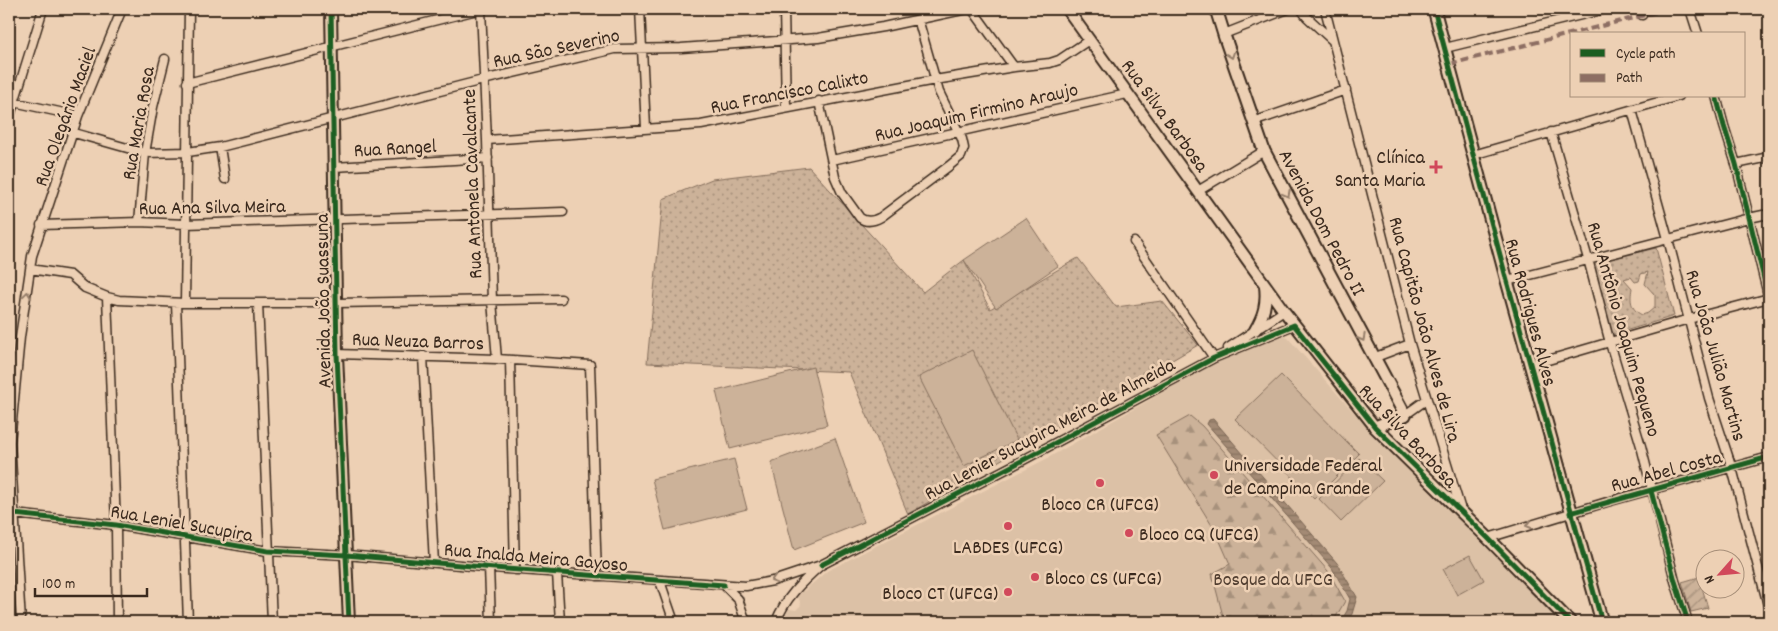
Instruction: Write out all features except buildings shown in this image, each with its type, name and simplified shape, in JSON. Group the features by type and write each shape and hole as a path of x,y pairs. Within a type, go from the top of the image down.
{"main road":[{"name":"Avenida João Suassuna","path":"332,9 337,354 349,622"},
{"name":"Rua Silva Barbosa","path":"1066,9 1294,325 1375,427 1570,622"},
{"name":"Avenida Dom Pedro II","path":"1216,9 1264,151 1405,415"},
{"name":"Rua Rodrigues Alves","path":"1434,9 1570,513 1602,622"},
{"path":"1255,330 1265,308 1265,285"},
{"path":"1375,427 1405,415"}],"street":[{"path":"9,119 12,102 43,9"},
{"name":"Rua Olegário Maciel","path":"21,622 9,442 20,337 32,256 41,225 74,133 78,116 122,9"},
{"path":"185,303 189,9"},
{"path":"187,83 481,9"},
{"name":"Rua Antonela Cavalcante","path":"481,9 488,158 488,214 497,359"},
{"path":"640,9 646,128"},
{"path":"784,9 786,108"},
{"name":"Rua São Severino","path":"74,133 145,153 188,152 220,147 483,80 615,49 785,41 848,34 967,9"},
{"path":"972,9 1014,67"},
{"path":"1224,34 1288,9"},
{"path":"1301,9 1332,40"},
{"name":"Rua Capitão João Alves de Lira","path":"1325,9 1410,344 1462,512"},
{"path":"1445,48 1606,9"},
{"path":"1690,9 1697,32"},
{"path":"820,101 838,186 864,221 881,217 938,176 961,156 964,144 944,104 935,80 918,19"},
{"name":"Rua Francisco Calixto","path":"487,140 701,125 935,80 1055,62 1089,40"},
{"name":"Rua Maria Rosa","path":"139,222 145,153 154,97 165,59"},
{"path":"1253,122 1346,90"},
{"name":"Rua Joaquim Firmino Araujo","path":"832,160 1127,94"},
{"path":"1473,155 1672,98"},
{"path":"1531,365 1689,319 1769,299 1736,164 1717,98"},
{"path":"12,102 78,116"},
{"name":"Rua João Julião Martins","path":"1632,110 1710,398 1732,468 1769,609"},
{"name":"Rua Antônio Joaquim Pequeno","path":"1551,132 1641,446 1675,581 1688,622"},
{"path":"220,147 224,179"},
{"path":"1198,191 1264,151"},
{"path":"1736,164 1769,157"},
{"name":"Rua Rangel","path":"334,167 488,158"},
{"name":"Rua Ana Silva Meira","path":"41,225 139,222 186,224 563,212"},
{"path":"1507,281 1749,218 1763,215 1769,216"},
{"path":"1134,242 1214,358"},
{"path":"30,269 70,276 78,284 108,298 118,300 176,303 336,303 561,299"},
{"path":"108,298 116,525 117,622"},
{"path":"176,303 188,622"},
{"path":"258,303 272,622"},
{"name":"Rua Lenier Sucupira Meira de Almeida","path":"1214,358 1284,311"},
{"name":"Rua Lenier Sucupira Meira de Almeida","path":"776,622 786,602 798,586 821,565 1214,358 1294,325"},
{"path":"1373,358 1410,344"},
{"name":"Rua Neuza Barros","path":"337,354 497,359 590,365 596,576"},
{"path":"423,356 434,563"},
{"path":"510,360 515,570"},
{"path":"1405,415 1426,400"},
{"name":"Rua Abel Costa","path":"1488,538 1769,457"},
{"name":"Rua Leniel Sucupira","path":"14,514 116,525 268,552 346,555"},
{"name":"Rua Inalda Meira Gayoso","path":"346,555 489,568 746,586 773,581 821,565"},
{"path":"489,568 491,622"},
{"path":"557,573 560,622"},
{"path":"792,574 796,577 798,586"},
{"path":"660,581 674,622"},
{"path":"724,585 738,600 746,622"},
{"path":"738,600 746,586"},
{"path":"1760,622 1769,620"}],"shaded area":[{"name":"Universidade Federal de Campina Grande","path":"1281,335 1288,338 1370,431 1408,470 1562,622 783,622 789,609 796,610 801,605 798,596 827,571 1046,459 1202,370 1272,336"},
{"path":"1213,419 1337,563 1357,597 1352,614 1347,622 1340,622 1347,611 1350,599 1332,568 1207,424 1209,420"}],"green space":[{"path":"809,167 923,292 964,260 990,309 1078,258 1116,307 1162,301 1198,345 908,514 849,372 647,363 663,199 712,179"},
{"path":"1026,218 1058,266 996,308 964,260"},
{"path":"1656,248 1674,316 1605,337 1586,265","holes":["1648,272 1645,284 1655,295 1655,307 1642,315 1633,307 1631,300 1632,288 1624,279 1631,277 1635,282 1639,281 1641,274"]},
{"path":"972,350 1017,440 964,466 919,377"},
{"path":"813,367 827,425 730,449 716,391"},
{"path":"1281,375 1359,454 1314,499 1235,419"},
{"name":"Bosque da UFCG","path":"1190,416 1202,426 1328,571 1345,601 1333,622 1218,622 1223,616 1212,574 1230,564 1216,532 1156,435"},
{"path":"835,438 864,522 794,550 771,462"},
{"path":"1359,458 1383,481 1341,522 1319,499"},
{"path":"734,459 747,509 665,530 652,479"},
{"path":"1470,555 1484,580 1457,595 1443,569"},
{"path":"1696,578 1696,598 1705,598 1708,608 1691,612 1682,582"}],"marked path":[{"path":"1577,32 1669,9"},
{"path":"1450,64 1570,34"}],"cycle path":[{"path":"331,9 337,354 349,622"},
{"path":"1434,9 1602,622"},
{"path":"1717,98 1736,164 1769,299"},
{"path":"821,565 1214,358 1294,325 1375,427 1570,622"},
{"path":"1570,513 1769,457"},
{"path":"1651,491 1688,622"},
{"path":"14,514 116,525 268,551 346,555 724,585"}],"place":[{"name":"Clínica Santa Maria","path":"1436,167"},
{"name":"Universidade Federal de Campina Grande","path":"1214,475"},
{"name":"Bloco CR (UFCG)","path":"1100,483"},
{"name":"LABDES (UFCG)","path":"1008,526"},
{"name":"Bloco CQ (UFCG)","path":"1129,533"},
{"name":"Bloco CS (UFCG)","path":"1035,577"},
{"name":"Bloco CT (UFCG)","path":"1008,592"}]}
